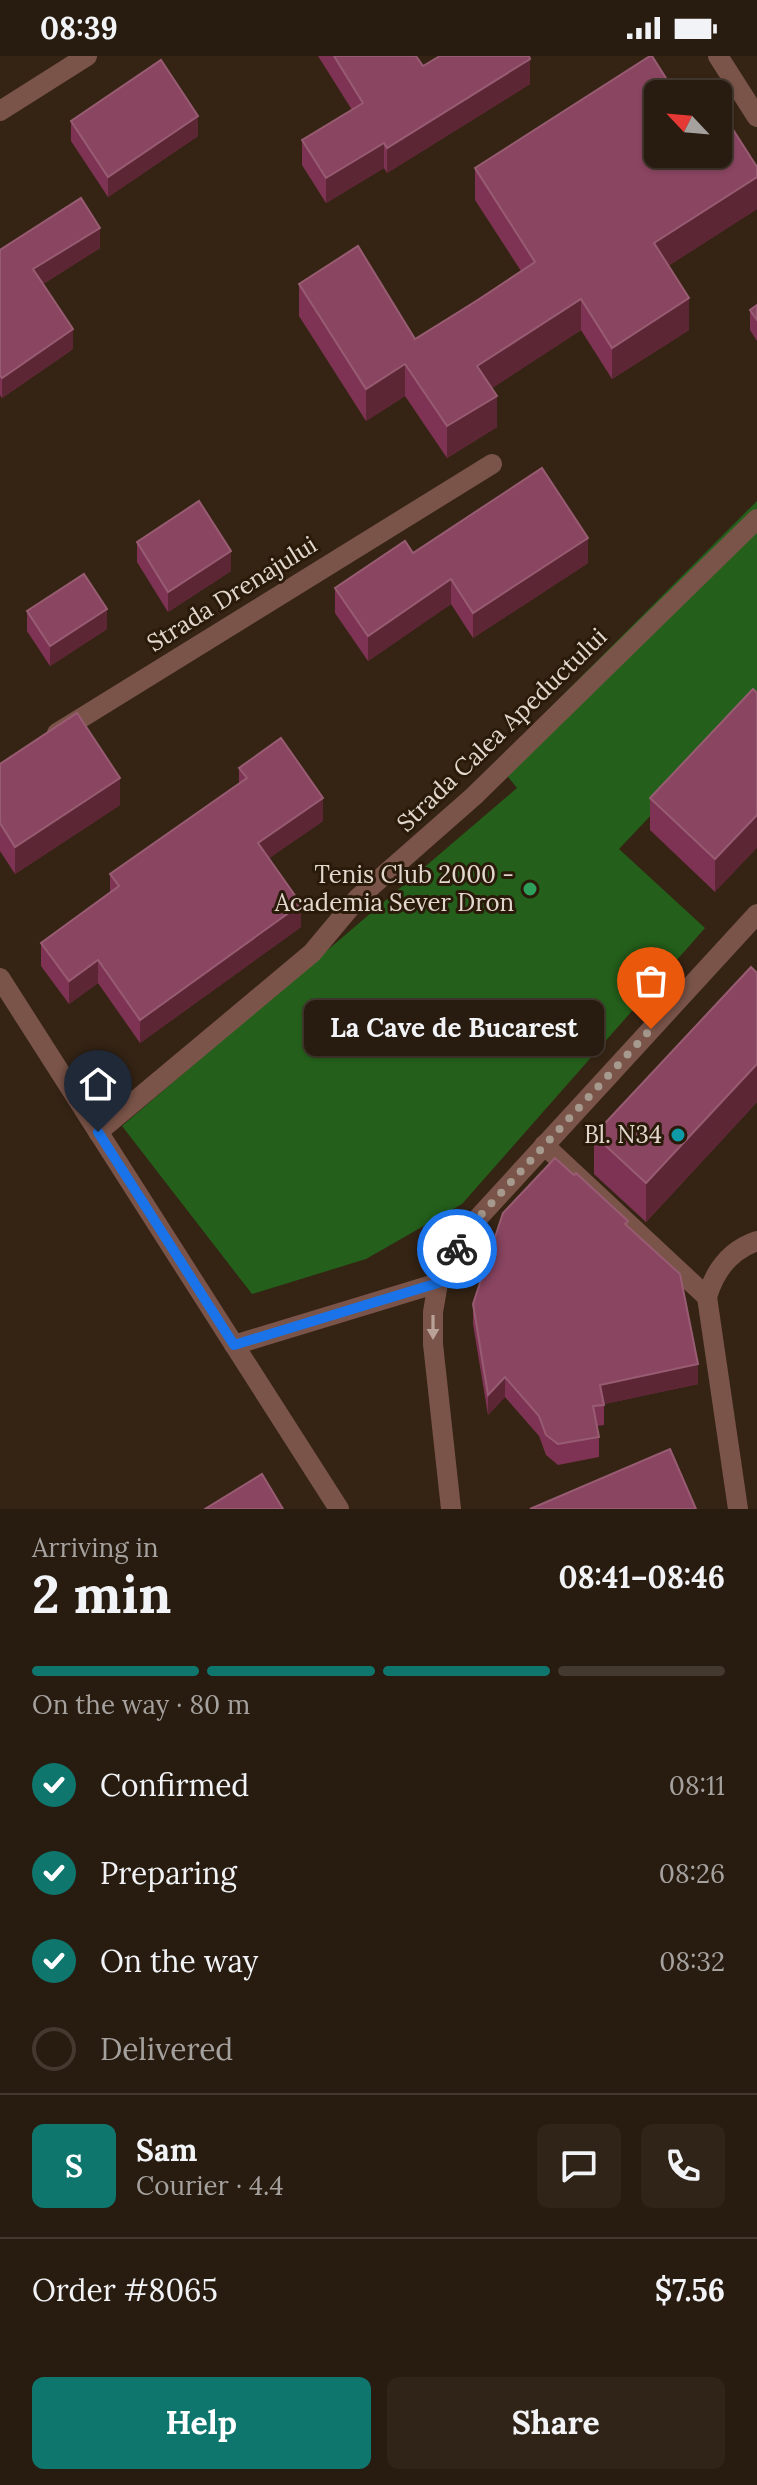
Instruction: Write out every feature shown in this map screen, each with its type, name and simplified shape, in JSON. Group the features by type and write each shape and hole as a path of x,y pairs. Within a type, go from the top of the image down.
{"street":[{"path":"0,111 87,56"},
{"path":"718,56 757,117"},
{"name":"Strada Drenajului","path":"40,744 492,464"},
{"name":"Strada Calea Apeductului","path":"98,1132 312,953 358,898 474,796 757,519"},
{"path":"451,1509 433,1344 433,1312 438,1283 468,1229 757,914"},
{"path":"0,978 339,1509"},
{"path":"544,1145 707,1297"},
{"path":"738,1509 707,1297 712,1279 721,1265 734,1252 757,1241"},
{"path":"234,1345 438,1283"}],"green space":[{"name":"Tenis Club 2000 - Academia Sever Dron","path":"757,501 757,703 619,849 705,928 462,1204 366,1259 252,1294 122,1126 517,788 496,762"}],"building":[{"path":"334,56 416,56 423,66 440,56 529,56 530,59 387,148 384,143 326,178 302,140 363,103"},
{"path":"652,56 667,80 644,80 644,168 732,168 732,128 757,167 757,177 654,243 689,298 612,348 581,299 477,366 497,396 447,426 405,364 366,389 299,284 358,246 415,339 478,300 535,262 475,168"},
{"path":"161,60 198,116 108,177 71,121"},
{"path":"81,198 100,228 33,269 73,329 2,378 0,250"},
{"path":"757,305 757,320 750,310"},
{"path":"542,468 588,538 473,613 451,579 368,636 335,588 405,541 413,553"},
{"path":"199,501 231,551 168,592 137,542"},
{"path":"84,574 107,609 50,646 27,611"},
{"path":"753,689 757,693 757,815 715,859 650,798"},
{"path":"77,713 120,778 15,847 0,823 0,764"},
{"path":"281,738 323,798 258,843 301,904 140,1020 98,960 69,981 41,943 119,886 110,874 247,778 239,768"},
{"path":"751,967 757,973 757,1064 646,1183 594,1135"},
{"path":"555,1158 628,1221 625,1224 680,1274 698,1364 600,1385 604,1405 593,1406 599,1437 558,1444 546,1435 539,1416 505,1377 488,1395 473,1304 503,1213"},
{"path":"670,1449 696,1509 530,1509"},
{"path":"262,1474 283,1509 205,1509"}],"way so far":[{"path":"457,1249 468,1229 651,1029"}],"place":[{"name":"Tenis Club 2000 - Academia Sever Dron","path":"530,889"},
{"name":"La Cave de Bucarest","path":"651,1029"},
{"name":"Bl. N34","path":"678,1135"}],"route":[{"path":"98,1132 234,1345 438,1283 457,1249"}]}
